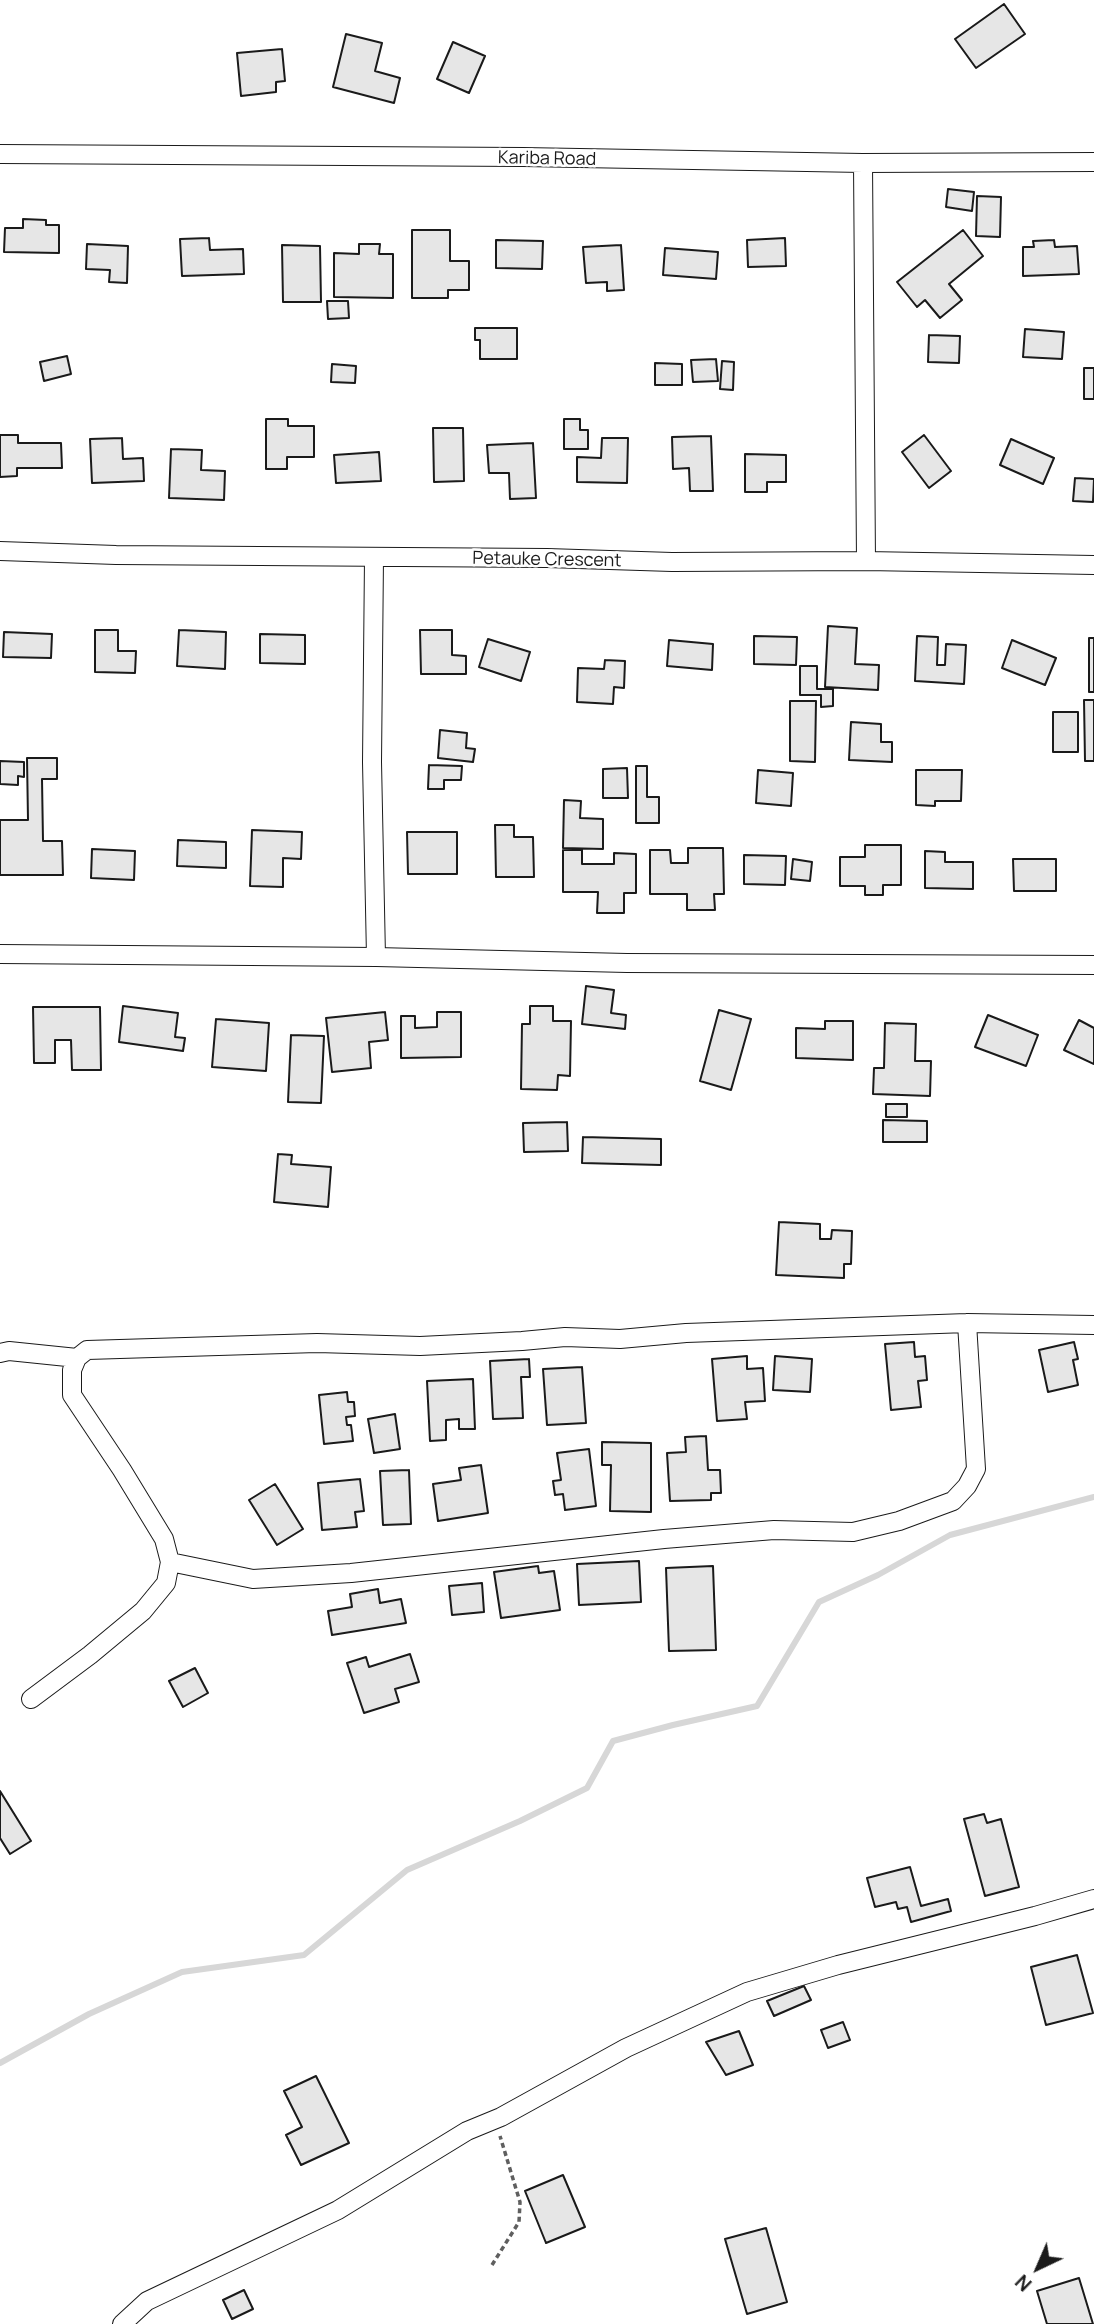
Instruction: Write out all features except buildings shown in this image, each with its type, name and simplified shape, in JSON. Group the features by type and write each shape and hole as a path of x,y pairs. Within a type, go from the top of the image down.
{"street":[{"name":"Kariba Road","path":"0,154 509,157 863,163 1094,162"},
{"path":"863,163 866,561"},
{"name":"Petauke Crescent","path":"0,551 671,562 866,561 1094,565"},
{"path":"374,558 372,762 376,957"},
{"path":"0,954 376,957 627,963 1094,965"},
{"path":"31,1699 143,1611 166,1583 170,1562 164,1539 72,1395 72,1370 77,1358 87,1350 317,1343 420,1346 565,1337 620,1339 686,1333 967,1323 1094,1325"},
{"path":"170,1562 253,1579 363,1572 664,1539 774,1530 853,1532 899,1521 953,1501 967,1486 976,1469 967,1323"},
{"path":"0,1353 9,1351 77,1358"},
{"path":"122,2324 148,2301 338,2210 467,2131 500,2117 626,2048 747,1992 827,1968 1094,1899"}],"path":[{"path":"492,2264 519,2222 520,2202 498,2127 500,2117"}],"waterway":[{"path":"0,2063 89,2014 182,1972 304,1955 407,1870 520,1821 587,1788 613,1741 757,1706 819,1602 878,1575 950,1535 1094,1497"}]}
